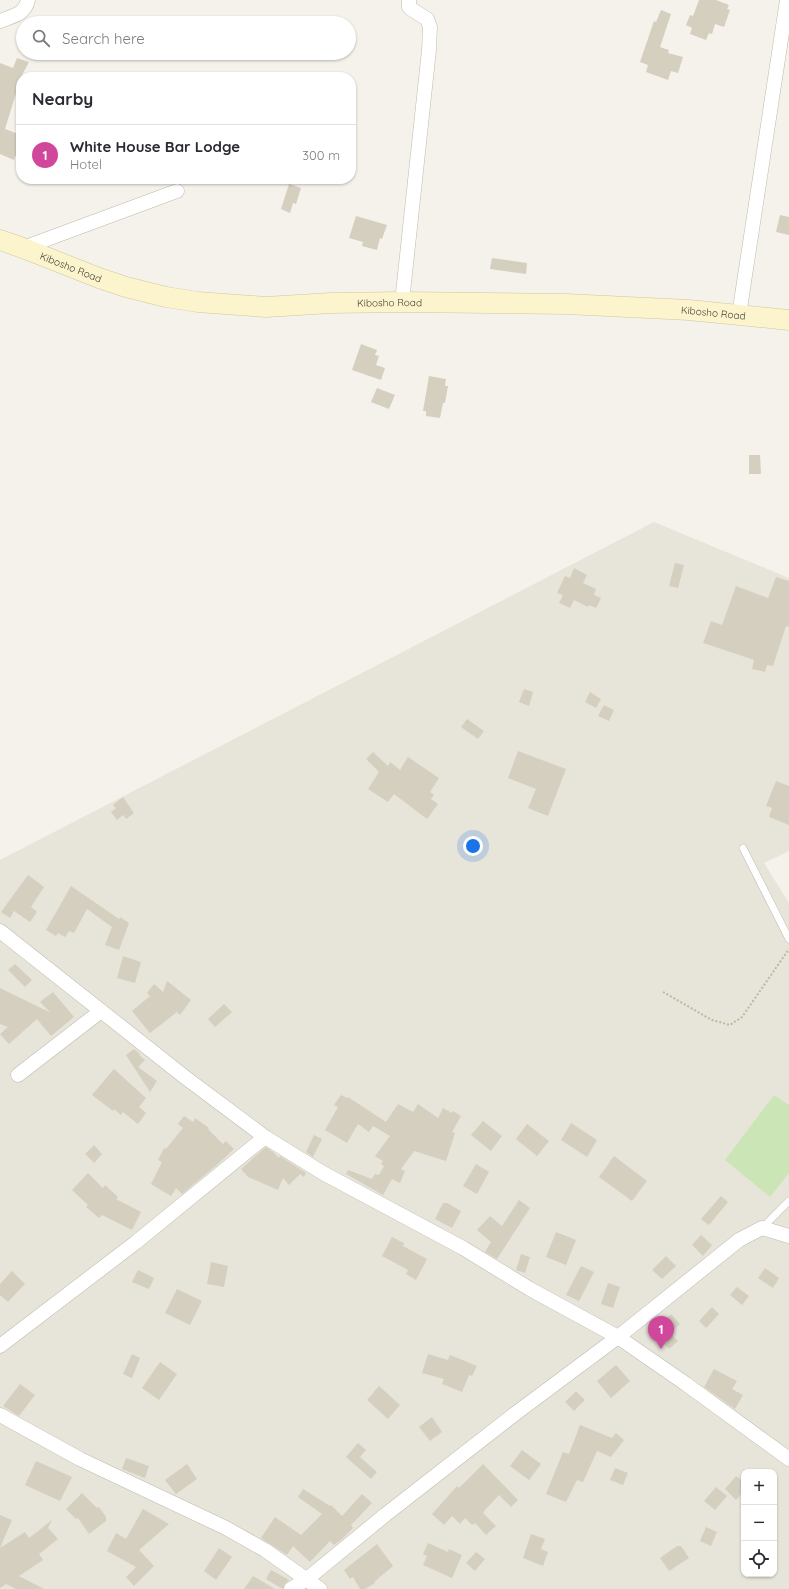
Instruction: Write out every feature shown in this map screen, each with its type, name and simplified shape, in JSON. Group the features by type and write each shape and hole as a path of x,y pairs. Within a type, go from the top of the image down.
{"main road":[{"name":"Kibosho Road","path":"0,240 126,287 166,297 198,302 266,306 402,302 582,305 689,310 789,320"}],"street":[{"path":"0,21 20,13 27,5 28,0"},
{"path":"402,302 429,50 430,27 428,20 409,7 409,0"},
{"path":"739,315 787,0"},
{"path":"23,248 177,191"},
{"path":"0,931 186,1078 265,1137 324,1173 463,1248 530,1289 618,1337 686,1384 789,1459"},
{"path":"18,1075 101,1011"},
{"path":"0,1346 136,1243 265,1137"},
{"path":"291,1589 307,1579 516,1413 618,1337 740,1240 762,1228 789,1236"},
{"path":"0,1415 80,1459 224,1527 265,1550 320,1589"}],"lane":[{"path":"743,848 789,939"},
{"path":"762,1228 789,1201"}],"path":[{"path":"663,992 712,1020 730,1025 742,1017 789,949"}],"shaded area":[{"path":"654,522 789,578 789,851 764,863 789,903 789,1589 0,1589 0,860"}],"green space":[{"path":"774,1095 789,1105 789,1173 770,1197 725,1160"}],"building":[{"path":"699,0 716,0 729,5 727,9 730,10 724,27 715,24 712,34 709,33 706,40 690,34 692,28 686,25 690,15 693,16"},
{"path":"661,10 671,14 660,47 669,50 668,53 683,57 678,73 671,71 668,80 646,72 648,65 640,62 654,21 656,22"},
{"path":"16,60 29,62 24,72 16,72 16,93 5,129 16,133 16,156 14,160 0,154 0,63 13,68"},
{"path":"289,184 301,188 296,204 293,203 290,213 281,209"},
{"path":"780,215 789,217 789,235 776,232"},
{"path":"356,216 387,225 382,239 380,238 377,250 362,246 363,242 349,238"},
{"path":"492,258 527,263 526,274 490,269"},
{"path":"361,344 377,350 375,355 379,356 376,365 385,368 381,380 352,370"},
{"path":"429,376 446,379 445,386 448,386 445,403 443,403 440,418 426,416 426,411 423,411"},
{"path":"377,388 395,395 389,409 371,402"},
{"path":"749,455 760,455 761,474 749,474"},
{"path":"675,563 684,565 678,588 669,586"},
{"path":"574,568 587,575 583,583 596,589 594,595 601,598 596,608 589,605 588,607 574,600 570,608 559,603 563,595 557,593 565,576 570,578"},
{"path":"776,577 789,581 789,627 786,626 773,666 767,665 765,672 752,669 754,660 703,643 711,621 722,625 736,586 768,598"},
{"path":"524,689 533,692 529,706 519,702"},
{"path":"590,692 601,699 596,708 585,702"},
{"path":"604,705 614,710 609,721 598,716"},
{"path":"467,719 484,731 478,739 461,727"},
{"path":"518,751 566,769 548,816 528,808 536,789 508,778"},
{"path":"373,752 388,766 390,762 400,770 408,757 439,778 430,792 434,795 431,799 438,804 427,819 394,794 388,802 368,789 379,772 366,759"},
{"path":"776,781 789,786 789,825 769,817 772,808 766,806"},
{"path":"123,797 134,813 126,819 123,815 117,820 111,812 116,808 113,805"},
{"path":"28,875 44,887 31,907 37,912 30,922 14,911 10,918 1,912"},
{"path":"71,886 119,919 120,917 129,923 119,950 105,945 112,927 87,909 74,933 69,931 65,937 58,933 56,936 46,930"},
{"path":"123,956 141,962 135,983 117,978"},
{"path":"15,964 32,980 25,987 8,970"},
{"path":"167,981 191,1000 180,1015 177,1012 150,1033 132,1011 150,996 147,993 154,984 163,992"},
{"path":"0,988 51,1013 40,1002 53,992 74,1017 51,1036 37,1019 9,1044 0,1034 8,1027 0,1024"},
{"path":"224,1004 232,1012 215,1027 208,1019"},
{"path":"134,1049 145,1060 138,1067 157,1081 150,1092 126,1055"},
{"path":"114,1069 146,1098 139,1107 146,1113 138,1124 123,1112 121,1115 114,1109 113,1111 92,1095"},
{"path":"341,1095 347,1098 348,1097 386,1122 398,1104 413,1112 418,1104 438,1118 443,1108 452,1113 453,1111 461,1116 452,1132 455,1133 446,1161 414,1151 401,1169 405,1171 400,1183 392,1179 383,1195 346,1174 348,1170 372,1179 375,1174 379,1175 384,1166 381,1164 383,1161 375,1156 390,1136 373,1126 369,1132 358,1124 347,1143 325,1130 338,1107 334,1105"},
{"path":"184,1116 193,1122 195,1118 209,1128 208,1129 223,1144 226,1141 234,1149 182,1194 176,1188 171,1196 151,1184 162,1162 158,1160 164,1148 166,1149 183,1128 178,1124"},
{"path":"483,1121 502,1136 491,1151 471,1135"},
{"path":"571,1123 597,1140 587,1157 561,1140"},
{"path":"527,1124 549,1141 537,1156 516,1139"},
{"path":"314,1135 322,1139 313,1157 306,1152"},
{"path":"94,1145 102,1154 94,1163 85,1154"},
{"path":"266,1147 279,1158 280,1156 306,1173 304,1177 300,1174 289,1185 283,1178 278,1190 248,1177 241,1169"},
{"path":"614,1156 647,1181 632,1201 599,1177"},
{"path":"476,1164 489,1172 477,1194 463,1186"},
{"path":"88,1173 103,1188 105,1185 118,1197 116,1199 141,1212 132,1230 102,1215 99,1218 86,1207 88,1205 72,1190"},
{"path":"721,1196 728,1202 709,1225 701,1219"},
{"path":"519,1200 530,1208 497,1259 485,1252 491,1242 477,1230 490,1216 502,1226"},
{"path":"443,1203 447,1203 461,1211 452,1228 435,1219"},
{"path":"556,1232 576,1240 566,1265 546,1257"},
{"path":"701,1235 712,1245 703,1256 692,1245"},
{"path":"392,1237 404,1243 403,1246 427,1259 416,1280 406,1274 408,1270 382,1256"},
{"path":"521,1254 530,1257 525,1273 516,1270"},
{"path":"666,1256 676,1266 662,1279 652,1270"},
{"path":"211,1262 228,1266 224,1287 207,1284"},
{"path":"581,1266 594,1272 579,1301 566,1295"},
{"path":"765,1268 779,1278 773,1288 758,1278"},
{"path":"138,1270 154,1278 149,1289 132,1282"},
{"path":"12,1271 25,1284 8,1302 0,1295 0,1284"},
{"path":"608,1283 620,1287 613,1308 601,1304"},
{"path":"737,1287 749,1296 742,1305 730,1295"},
{"path":"177,1289 202,1301 190,1325 165,1313"},
{"path":"712,1307 719,1314 706,1328 699,1321"},
{"path":"671,1314 680,1324 670,1333 678,1341 669,1349 653,1331"},
{"path":"132,1354 140,1358 132,1378 123,1374"},
{"path":"428,1354 448,1360 450,1355 477,1366 472,1376 469,1375 462,1392 442,1384 444,1379 422,1373"},
{"path":"160,1362 177,1374 159,1400 142,1388"},
{"path":"616,1365 630,1381 611,1398 597,1381"},
{"path":"714,1369 737,1381 732,1389 743,1395 735,1409 704,1387"},
{"path":"20,1384 35,1395 19,1416 3,1406"},
{"path":"379,1386 400,1405 388,1419 367,1400"},
{"path":"576,1391 585,1400 574,1411 565,1402"},
{"path":"432,1417 442,1432 430,1441 419,1427"},
{"path":"580,1425 612,1438 616,1433 624,1440 611,1457 597,1451 583,1482 577,1480 566,1502 546,1494 563,1452 569,1454"},
{"path":"358,1443 366,1450 360,1457 377,1472 371,1479 346,1457"},
{"path":"522,1450 541,1464 529,1480 510,1466"},
{"path":"126,1458 149,1466 145,1478 122,1469"},
{"path":"36,1461 72,1477 60,1501 25,1485"},
{"path":"187,1464 197,1479 176,1494 165,1480"},
{"path":"483,1464 518,1500 511,1507 499,1495 485,1510 483,1513 496,1526 486,1535 475,1523 472,1525 465,1518 460,1524 452,1516 444,1525 432,1514 457,1486 459,1488"},
{"path":"615,1468 628,1473 623,1485 610,1480"},
{"path":"736,1476 741,1480 741,1494 736,1500 725,1489"},
{"path":"716,1487 727,1496 715,1510 704,1501"},
{"path":"303,1489 330,1506 331,1505 342,1516 362,1494 372,1503 351,1525 353,1528 341,1540 334,1545 330,1541 310,1562 293,1546 287,1555 261,1538 275,1517 301,1535 322,1514 298,1497"},
{"path":"82,1493 97,1508 99,1507 106,1517 106,1521 89,1534 78,1518 76,1519 66,1509"},
{"path":"143,1509 169,1524 139,1550 154,1566 134,1586 126,1577 136,1567 107,1551 116,1533 126,1539"},
{"path":"0,1515 12,1520 0,1548"},
{"path":"52,1520 48,1528 58,1539 39,1554 43,1560 19,1576 44,1589 16,1589 6,1584 0,1588 0,1548 25,1532 29,1538"},
{"path":"706,1527 717,1532 711,1546 700,1541"},
{"path":"531,1534 545,1539 541,1549 548,1552 543,1566 523,1558"},
{"path":"428,1543 448,1552 449,1549 462,1555 452,1578 423,1565 427,1556 423,1554"},
{"path":"377,1544 393,1566 374,1582 375,1583 365,1589 360,1589 353,1577 350,1579 344,1570"},
{"path":"677,1546 681,1546 689,1558 669,1571 660,1558"},
{"path":"219,1548 232,1557 216,1580 204,1571"},
{"path":"476,1552 485,1559 475,1571 466,1563"},
{"path":"271,1570 289,1580 284,1585 283,1589 266,1579"},
{"path":"253,1576 275,1589 244,1589"}],"place":[{"name":"White House Bar Lodge","path":"661,1349"}]}
